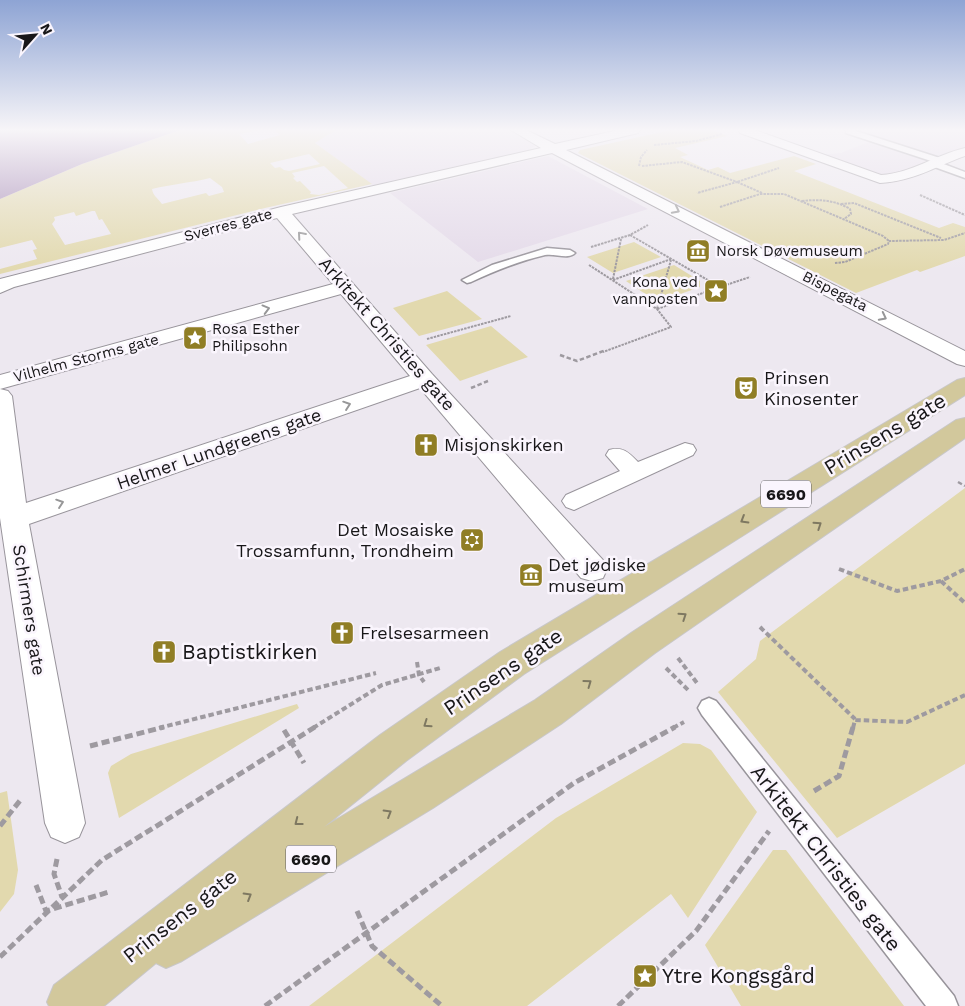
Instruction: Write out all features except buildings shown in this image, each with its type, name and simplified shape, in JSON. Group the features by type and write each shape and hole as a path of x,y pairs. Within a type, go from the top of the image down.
{"main road":[{"name":"Prinsens gate","path":"68,1004 392,748 512,663 965,385"},
{"name":"Prinsens gate","path":"68,1004 420,794 548,712 650,638 965,426"}],"street":[{"name":"Sverres gate","path":"0,287 7,283 281,212 433,177"},
{"name":"Bispegata","path":"610,177 965,358"},
{"path":"875,177 891,180 901,177"},
{"name":"Arkitekt Christies gate","path":"281,212 424,379 592,570"},
{"name":"Vilhelm Storms gate","path":"0,382 346,287"},
{"name":"Helmer Lundgreens gate","path":"14,518 424,379"},
{"name":"Schirmers gate","path":"0,396 14,518 65,823"},
{"path":"574,501 686,450"},
{"path":"617,455 636,473"}],"lane":[{"path":"467,280 496,267 547,251 570,253"},
{"name":"Arkitekt Christies gate","path":"710,708 786,808 944,1006"}],"path":[{"path":"727,177 762,193"},
{"path":"690,191 698,193 753,177"},
{"path":"891,180 965,215"},
{"path":"720,211 720,207 762,193 774,192 784,194 844,219 883,236 889,241 944,240 965,233"},
{"path":"801,201 827,200 841,204 850,209 851,214 844,219"},
{"path":"841,204 854,203 944,240"},
{"path":"570,253 630,235 720,287 657,309"},
{"path":"612,280 621,238"},
{"path":"789,268 824,262 846,262 888,244 889,241"},
{"path":"560,355 577,361 671,326 657,309 570,253"},
{"path":"612,280 671,259"},
{"path":"657,309 671,259"},
{"path":"422,340 511,316"},
{"path":"958,482 965,486"},
{"path":"839,569 897,591 941,580 965,569"},
{"path":"941,580 965,603"},
{"path":"760,628 855,720 907,722 965,696"},
{"path":"674,654 692,675 710,708"},
{"path":"416,662 419,674 426,684"},
{"path":"664,666 710,708"},
{"path":"0,957 46,911 102,860 291,740 382,685 446,667"},
{"path":"53,755 376,673"},
{"path":"265,1006 574,783 710,708"},
{"path":"618,1006 696,931 786,808 839,776 855,720"},
{"path":"284,730 304,763"},
{"path":"36,885 46,911"},
{"path":"46,911 109,892"},
{"path":"357,911 372,946 442,1006"}],"shaded area":[{"path":"0,177 52,177 0,199"},
{"path":"52,177 295,177 293,178 297,182 300,181 311,192 310,194 319,195 348,188 336,177 362,177 372,184 265,208 0,274 0,269 37,259 33,250 37,249 32,240 0,248 0,199","holes":["210,178 222,187 224,192 209,196 206,193 162,204 154,195 152,189","95,211 99,220 102,219 111,234 65,245 52,224 55,220 54,217 74,212 76,216"]},
{"path":"362,177 414,177 374,186"},
{"path":"459,177 588,177 648,209 478,262 390,193"},
{"path":"626,177 809,177 939,228 953,223 965,227 965,256 920,272 917,270 856,293"},
{"path":"634,242 661,257 613,273 587,257"},
{"path":"674,265 700,281 700,287 661,299 654,298 626,281"},
{"path":"447,291 482,319 419,336 393,308"},
{"path":"491,326 528,357 460,381 426,345"},
{"path":"965,488 965,764 837,838 718,692 756,659 760,641"},
{"path":"297,704 299,708 119,818 108,773 111,766 131,754"},
{"path":"683,743 700,744 711,750 757,812 688,918 671,894 527,1006 309,1006 556,818"},
{"path":"7,791 18,870 14,894 0,912 0,793"},
{"path":"773,850 786,850 904,1006 741,1006 705,945"}],"place":[{"name":"Norsk Døvemuseum","path":"698,251"},
{"name":"Kona ved vannposten","path":"716,291"},
{"name":"Rosa Esther Philipsohn","path":"195,338"},
{"name":"Prinsen Kinosenter","path":"746,388"},
{"name":"Misjonskirken","path":"426,445"},
{"name":"Det Mosaiske Trossamfunn, Trondheim","path":"472,540"},
{"name":"Det jødiske museum","path":"531,575"},
{"name":"Frelsesarmeen","path":"342,633"},
{"name":"Baptistkirken","path":"164,652"},
{"name":"Ytre Kongsgård","path":"645,976"}]}
